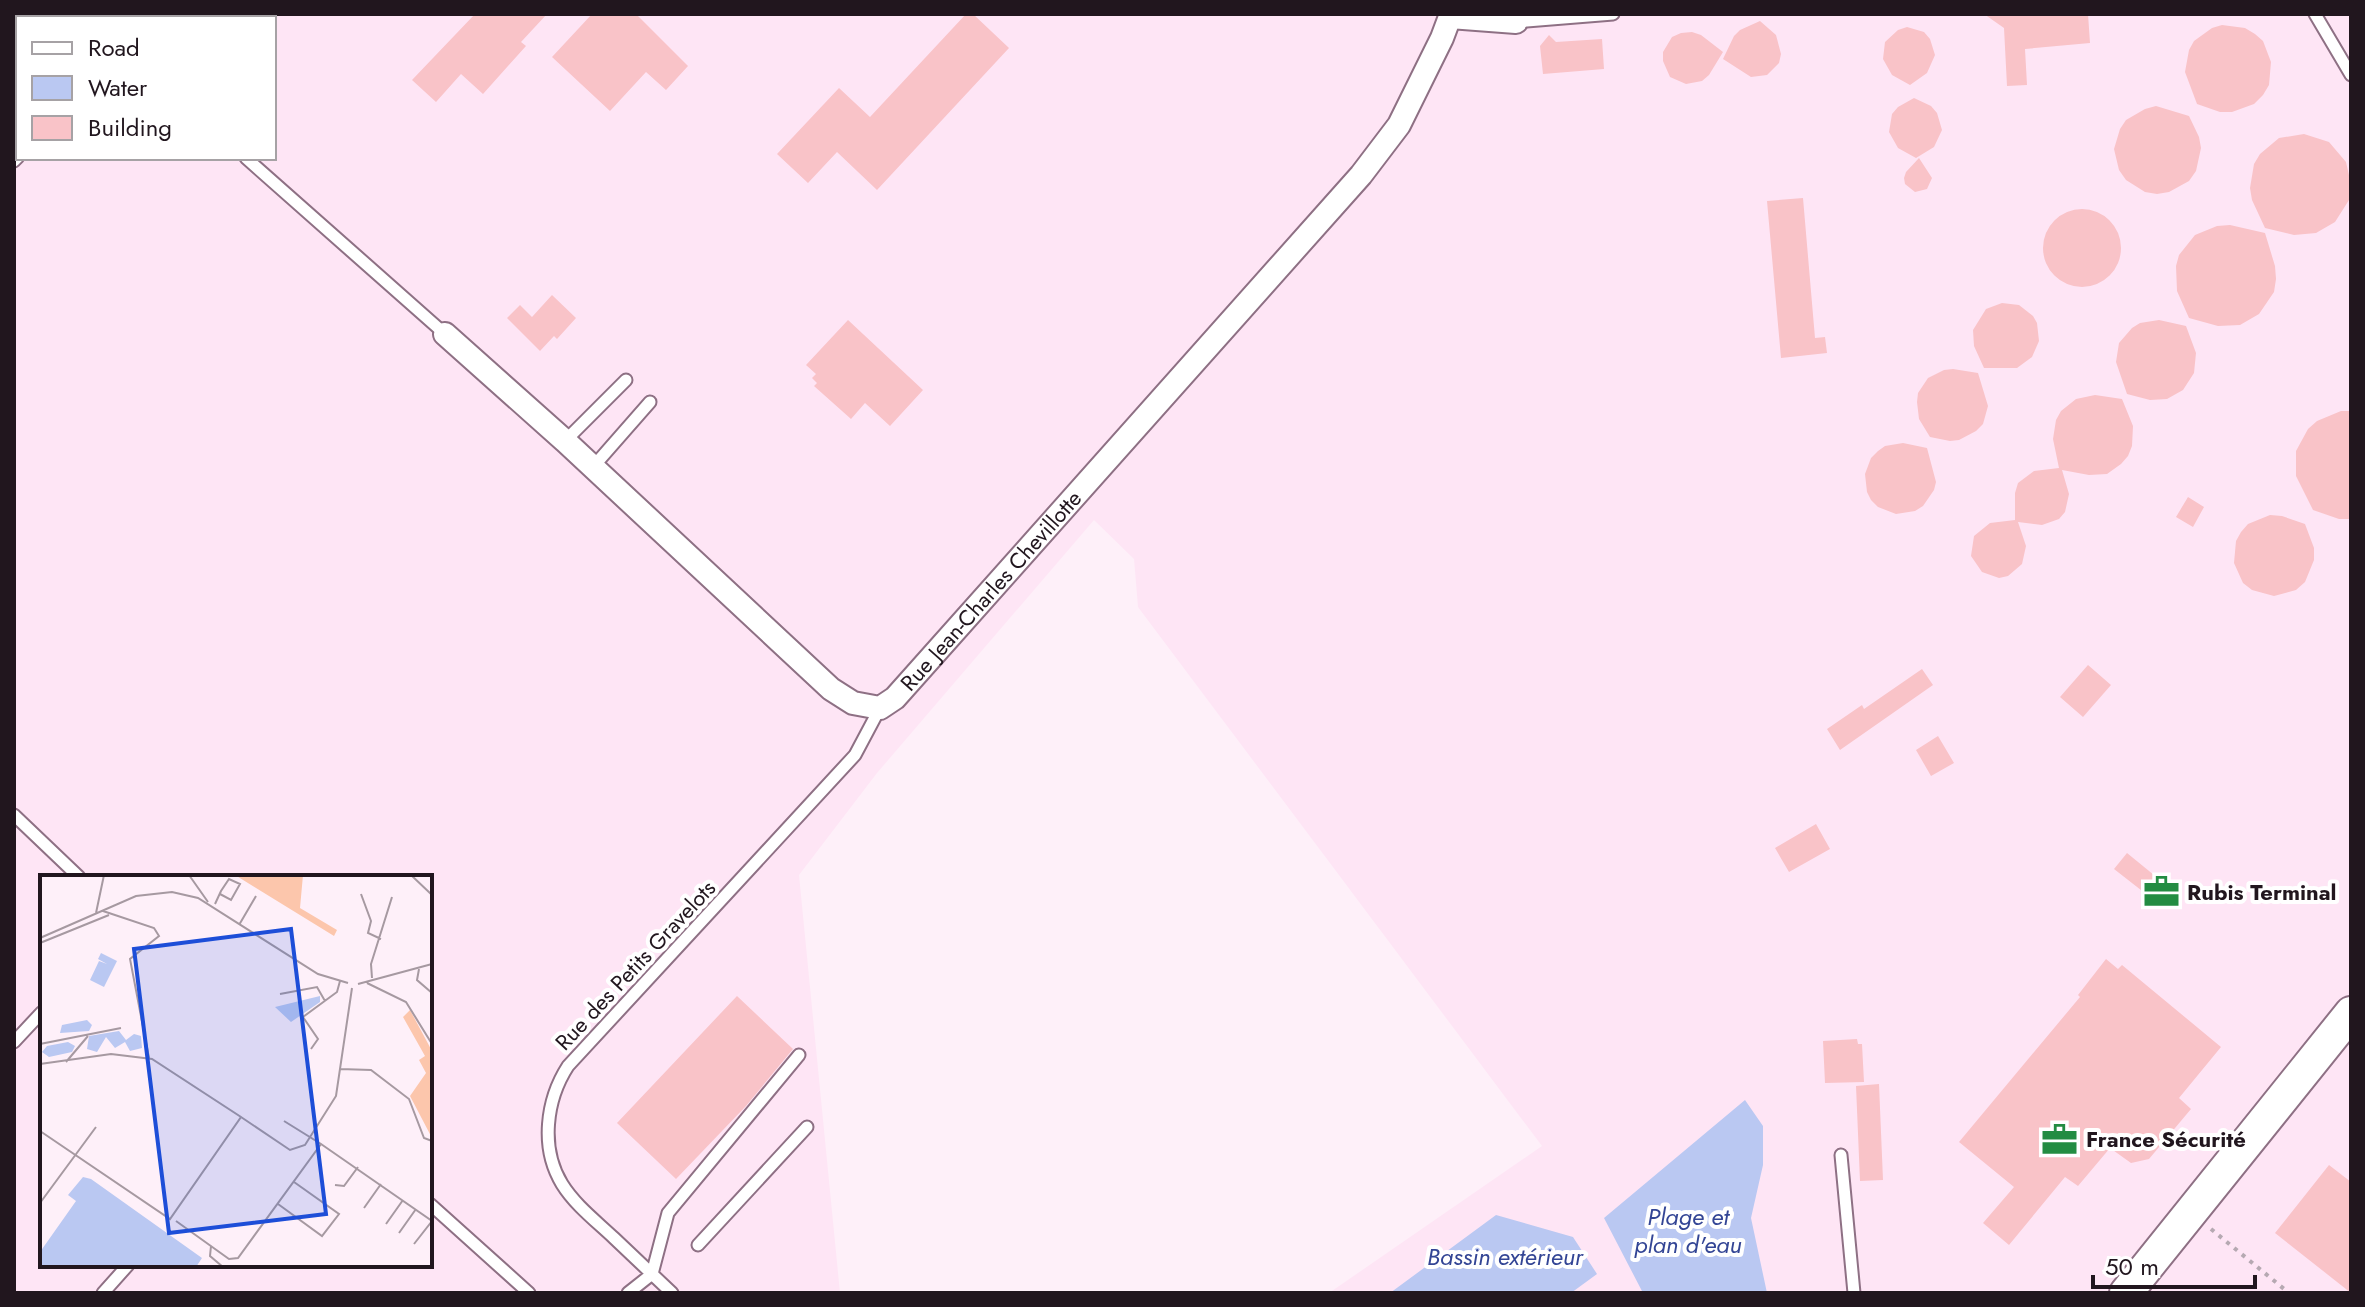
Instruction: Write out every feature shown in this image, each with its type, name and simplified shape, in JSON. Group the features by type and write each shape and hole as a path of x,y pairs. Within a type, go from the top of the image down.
{"street":[{"path":"1450,16 1516,22"},
{"name":"Rue Jean-Charles Chevillotte","path":"880,708 895,698 1361,175 1399,125 1450,16"},
{"path":"445,334 565,441 831,689 853,703 880,708"},
{"path":"2126,1293 2351,1013"}],"lane":[{"path":"1516,22 1613,14"},
{"path":"2315,14 2351,75"},
{"path":"248,160 445,334"},
{"path":"565,441 626,380"},
{"path":"593,467 650,402"},
{"name":"Rue des Petits Gravelots","path":"672,1293 583,1208 562,1183 549,1149 548,1132 554,1091 568,1066 855,755 880,708"},
{"path":"14,815 77,875"},
{"path":"14,1042 40,1014"},
{"path":"628,1293 652,1274 668,1213 799,1055"},
{"path":"698,1245 807,1127"},
{"path":"1841,1155 1854,1293"},
{"path":"432,1206 529,1293"},
{"path":"103,1293 126,1267"}],"path":[{"path":"2190,1212 2289,1293"}],"shaded area":[{"path":"14,14 2351,14 2351,1293 1329,1293 1542,1146 1138,607 1134,559 1094,520 877,773 799,875 840,1293 14,1293"}],"water":[{"name":"Plage et plan d'eau","path":"1745,1100 1763,1126 1763,1165 1751,1218 1767,1293 1643,1293 1604,1218"},
{"name":"Bassin extérieur","path":"1496,1215 1573,1237 1597,1274 1571,1293 1390,1293"}],"building":[{"path":"475,14 547,14 521,42 526,46 483,94 461,74 436,102 412,80"},
{"path":"592,14 636,14 688,66 666,90 646,72 610,111 552,57"},
{"path":"966,14 973,14 1009,48 877,190 837,152 808,183 777,154 839,88 870,117"},
{"path":"1984,14 2088,14 2090,43 2025,49 2027,85 2007,86 2004,28"},
{"path":"1760,21 1776,35 1781,54 1779,63 1767,75 1751,77 1723,59 1734,36"},
{"path":"2222,25 2245,28 2255,34 2263,41 2271,62 2269,85 2263,95 2254,104 2232,112 2220,112 2197,104 2185,72 2194,41"},
{"path":"1907,27 1924,32 1935,55 1927,73 1910,85 1892,75 1883,59 1885,42 1898,30"},
{"path":"1692,32 1723,52 1709,75 1702,81 1686,84 1670,77 1663,61 1663,52 1672,37"},
{"path":"1549,35 1556,42 1602,39 1604,69 1543,74 1540,46"},
{"path":"1914,98 1931,106 1937,113 1942,130 1934,147 1916,158 1898,148 1889,132 1892,114"},
{"path":"2156,106 2189,116 2201,148 2196,171 2189,181 2169,192 2157,194 2145,192 2126,180 2119,170 2114,149 2126,120"},
{"path":"2304,134 2329,142 2346,162 2351,184 2349,200 2335,222 2316,233 2294,235 2265,228 2252,200 2250,188 2254,164 2260,154 2279,138"},
{"path":"1919,158 1932,178 1927,189 1915,192 1905,184 1904,178"},
{"path":"1803,198 1815,338 1825,337 1827,353 1781,358 1767,201"},
{"path":"2082,209 2097,212 2109,221 2118,233 2121,248 2118,263 2109,275 2097,284 2082,287 2067,284 2055,275 2046,263 2043,248 2046,233 2055,221 2067,212"},
{"path":"2230,225 2265,233 2276,279 2274,292 2259,314 2240,325 2218,326 2189,318 2177,291 2176,266 2179,255 2195,235 2217,226"},
{"path":"552,295 576,318 557,339 554,336 540,351 507,318 520,305 532,317"},
{"path":"2002,303 2019,305 2033,316 2039,341 2032,357 2017,368 1984,368 1974,346 1973,330 1986,309"},
{"path":"848,320 923,390 890,426 865,403 851,419 814,386 817,383 812,378 816,374 806,365"},
{"path":"2159,320 2186,326 2196,353 2194,373 2183,390 2167,399 2150,400 2127,394 2116,362 2119,343 2140,323"},
{"path":"1953,369 1978,373 1988,406 1983,424 1976,431 1950,441 1930,437 1919,419 1917,402 1918,393 1928,378"},
{"path":"2095,395 2122,399 2133,426 2128,456 2107,474 2089,475 2062,470 2069,494 2065,512 2059,519 2042,525 2018,522 2026,546 2022,564 2008,576 1999,578 1982,572 1971,556 1974,536 1990,523 2015,520 2018,483 2034,471 2059,468 2053,439 2061,411 2076,399"},
{"path":"2341,411 2351,411 2351,519 2339,519 2313,510 2296,476 2296,451 2308,429 2317,421"},
{"path":"1903,443 1927,448 1936,482 1923,506 1915,511 1896,514 1878,507 1871,500 1865,474 1871,458 1878,451 1885,446"},
{"path":"2188,497 2204,507 2193,527 2176,517"},
{"path":"2270,515 2305,524 2314,548 2314,560 2305,582 2296,590 2274,596 2252,590 2243,583 2234,563 2236,541 2241,532 2248,524"},
{"path":"2088,665 2111,685 2083,717 2060,697"},
{"path":"1922,669 1933,685 1840,750 1827,729 1862,705 1864,709"},
{"path":"1938,736 1954,763 1931,776 1916,750"},
{"path":"1816,824 1830,849 1789,872 1775,848"},
{"path":"2127,853 2176,893 2164,908 2114,869"},
{"path":"2106,959 2118,969 2122,965 2221,1047 2179,1098 2191,1109 2149,1159 2131,1163 2110,1148 2078,1186 2065,1177 2009,1245 1983,1223 2014,1187 1959,1142 2080,997 2078,995"},
{"path":"737,996 793,1049 746,1106 676,1179 617,1123"},
{"path":"1857,1039 1858,1044 1862,1044 1864,1082 1825,1083 1823,1041"},
{"path":"1879,1084 1883,1180 1860,1181 1856,1086"},
{"path":"2329,1165 2351,1182 2351,1293 2275,1233"}],"place":[{"name":"Rubis Terminal","path":"2161,892"},
{"name":"France Sécurité","path":"2060,1139"}]}
